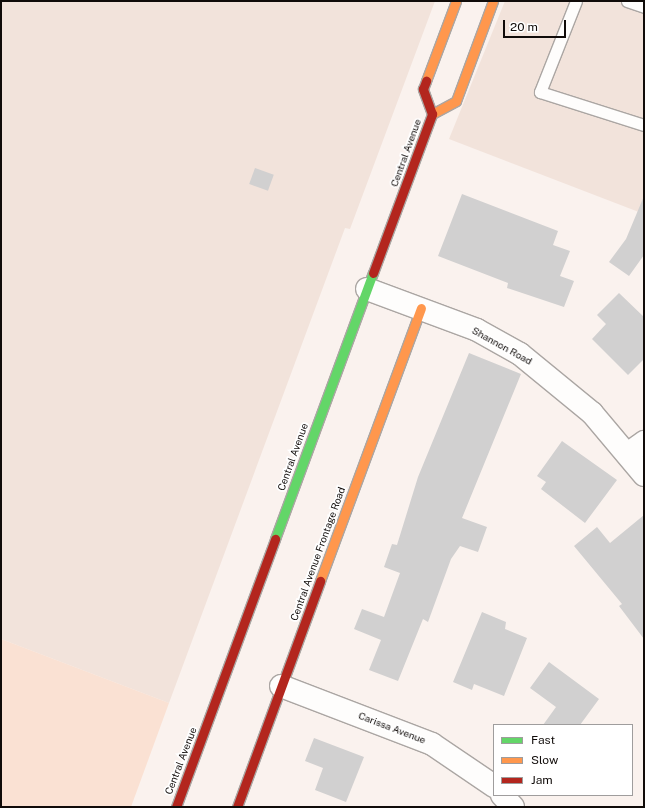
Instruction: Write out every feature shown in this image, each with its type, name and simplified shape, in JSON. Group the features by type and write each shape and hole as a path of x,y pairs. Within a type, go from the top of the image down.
{"main road":[{"name":"Central Avenue","path":"176,807 432,114 423,89 456,1"},
{"name":"Central Avenue","path":"432,114 456,101 493,1"},
{"name":"Central Avenue Frontage Road","path":"236,807 421,308"}],"street":[{"name":"Shannon Road","path":"367,289 477,330 520,354 558,381 636,448 644,475"},
{"name":"Carissa Avenue","path":"281,686 432,744 493,785"},
{"path":"503,796 513,807"}],"lane":[{"path":"576,1 540,92 644,126"},
{"path":"627,1 644,7"}],"shaded area":[{"path":"1,1 435,1 350,229 345,228 169,703 1,639"},
{"path":"505,1 644,1 644,214 449,139"},
{"path":"1,639 169,703 131,807 1,807"}],"building":[{"path":"255,168 274,175 268,191 249,184"},
{"path":"462,194 558,231 553,245 570,251 560,276 574,281 564,307 507,288 508,283 438,256"},
{"path":"644,196 644,255 629,276 609,262 626,239"},
{"path":"619,293 644,317 644,359 628,375 592,339 606,324 597,315"},
{"path":"469,353 521,374 462,518 487,527 478,552 460,546 451,559 428,622 423,619 398,681 369,670 381,640 354,629 362,609 384,617 400,573 384,567 392,544 397,545 418,477"},
{"path":"562,441 617,480 585,523 541,489 546,482 537,476"},
{"path":"644,515 644,639 619,606 622,604 574,546 597,527 610,543"},
{"path":"482,612 506,622 505,629 527,638 504,696 474,684 472,690 453,682"},
{"path":"549,662 599,699 581,724 544,724 556,707 530,688"},
{"path":"314,738 364,757 346,802 315,790 323,768 305,761"}],"traffic: fast":[{"path":"275,539 373,273"}],"traffic: slow":[{"path":"426,81 456,1"},
{"path":"432,114 456,101 493,1"},
{"path":"320,581 421,308"}],"traffic: jam":[{"path":"373,273 432,114 423,89 426,81"},
{"path":"176,807 275,539"},
{"path":"237,807 320,581"}]}
